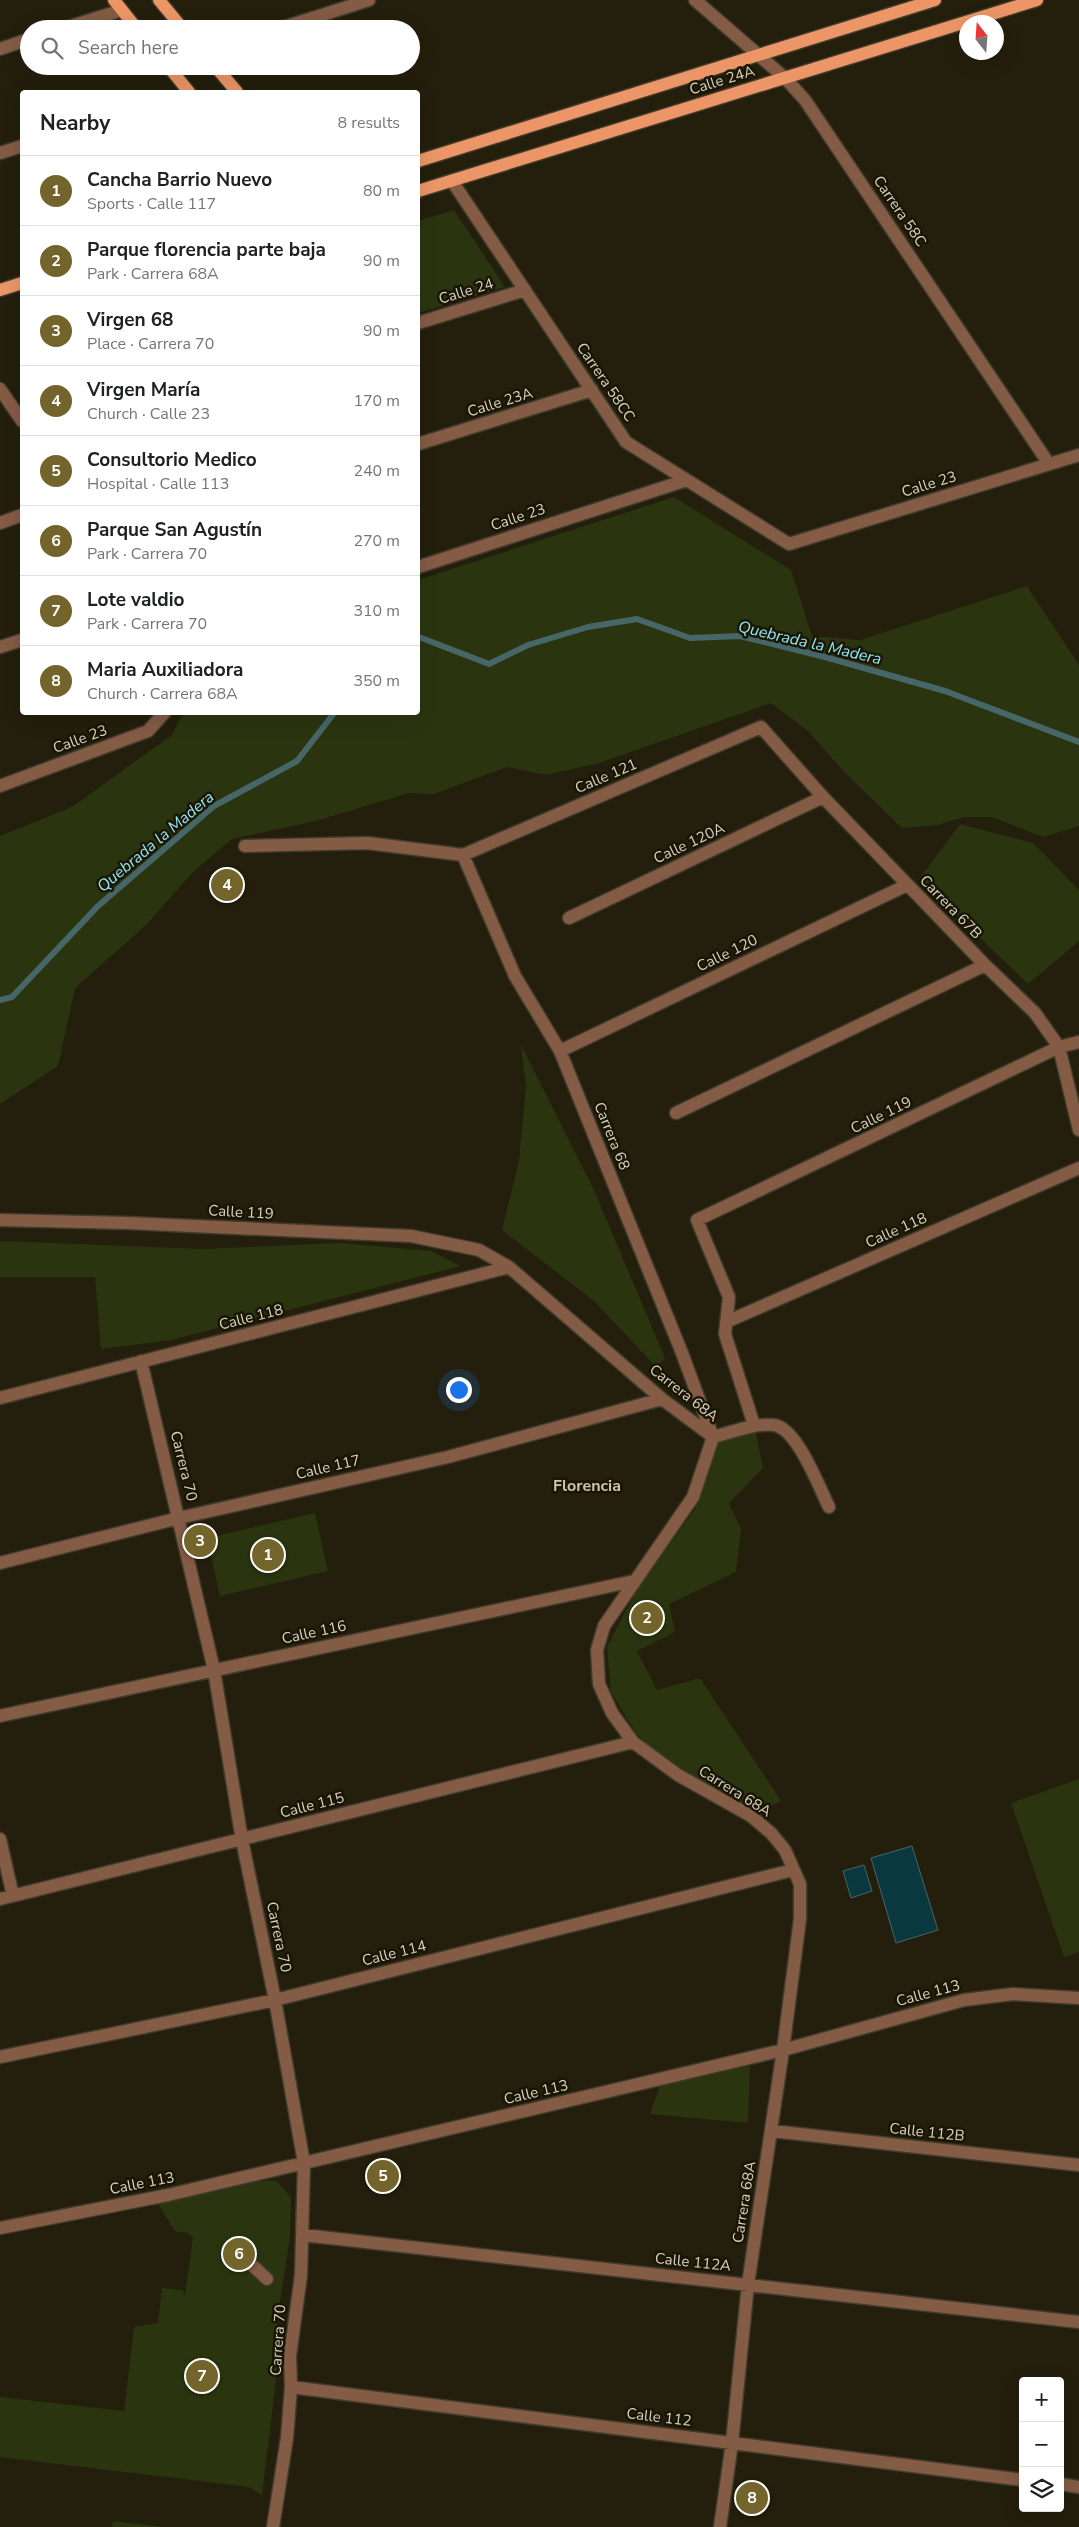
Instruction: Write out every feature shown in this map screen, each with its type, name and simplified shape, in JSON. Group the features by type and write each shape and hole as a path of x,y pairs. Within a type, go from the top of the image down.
{"main road":[{"path":"159,0 176,20"},
{"name":"Calle 24A","path":"420,160 936,0"},
{"name":"Calle 24A","path":"420,190 1037,0"},
{"path":"118,5 130,20"},
{"path":"175,75 187,90"},
{"path":"223,75 235,90"},
{"path":"0,290 20,284"}],"street":[{"path":"306,20 369,0"},
{"name":"Carrera 58C","path":"695,0 785,78 805,100 1049,464"},
{"path":"83,20 118,5"},
{"path":"0,48 20,42"},
{"path":"0,153 20,147"},
{"name":"Carrera 58CC","path":"452,181 626,442 789,544"},
{"name":"Calle 24","path":"420,322 525,290"},
{"path":"0,388 20,418"},
{"name":"Calle 23A","path":"420,443 592,390"},
{"name":"Calle 23","path":"789,544 1079,455"},
{"name":"Calle 23","path":"420,565 687,480"},
{"path":"0,523 20,516"},
{"path":"0,647 20,641"},
{"name":"Calle 23","path":"0,786 148,731 162,715"},
{"name":"Carrera 67B","path":"762,727 823,797 985,965 1035,1013 1059,1048 1079,1130"},
{"name":"Calle 121","path":"463,855 762,727"},
{"name":"Calle 120A","path":"569,918 823,797"},
{"path":"245,846 367,843 463,855"},
{"name":"Carrera 68","path":"463,855 515,976 560,1051 679,1344 713,1437"},
{"name":"Calle 120","path":"560,1051 907,885"},
{"path":"676,1113 985,965"},
{"name":"Calle 119","path":"726,1322 729,1297 697,1220 1059,1048 1079,1042"},
{"name":"Calle 118","path":"726,1322 1079,1168"},
{"name":"Calle 119","path":"0,1220 138,1223 411,1236 479,1250"},
{"name":"Carrera 68A","path":"479,1250 509,1267 662,1399 713,1437 693,1497 604,1626 597,1650 599,1684 612,1713 632,1742 678,1775 751,1816 785,1850 800,1884 800,1919 772,2131 748,2284 732,2443 720,2527"},
{"name":"Calle 118","path":"0,1398 509,1267"},
{"path":"726,1322 725,1334 754,1425"},
{"name":"Carrera 70","path":"141,1361 180,1518 214,1670 242,1840 275,2000 304,2163 301,2275 290,2356 291,2387 287,2438 273,2527"},
{"name":"Calle 117","path":"0,1563 180,1518 448,1457 662,1399"},
{"path":"713,1437 754,1425 776,1425 794,1438 829,1507"},
{"name":"Calle 116","path":"0,1716 634,1581"},
{"name":"Calle 115","path":"0,1899 632,1742"},
{"path":"0,1839 13,1896"},
{"name":"Calle 114","path":"0,2057 275,2000 793,1870"},
{"name":"Calle 113","path":"0,2228 168,2195 783,2050 964,2000 1014,1994 1079,1998"},
{"name":"Calle 112B","path":"772,2131 1079,2166"},
{"name":"Calle 112A","path":"303,2235 1079,2322"},
{"path":"253,2266 267,2278"},
{"name":"Calle 112","path":"291,2387 1019,2479"},
{"path":"1064,2485 1079,2487"}],"green space":[{"path":"454,210 505,287 420,312 420,220"},
{"path":"674,497 791,570 812,636 860,640 1027,586 1079,665 1079,826 1043,837 992,817 964,817 938,825 902,828 845,773 808,731 771,703 599,763 546,775 507,767 434,794 409,793 316,821 232,839 194,871 145,926 75,988 58,1066 0,1104 0,836 72,807 172,735 182,715 420,715 420,579"},
{"path":"960,824 1033,843 1079,890 1079,941 1028,984 919,879"},
{"path":"521,1045 594,1190 665,1358 656,1367 594,1301 502,1230 519,1161 526,1086"},
{"path":"0,1241 204,1249 341,1243 431,1251 461,1266 171,1340 101,1349 95,1277 0,1277"},
{"path":"754,1425 763,1468 729,1503 741,1529 736,1572 669,1604 675,1632 637,1651 657,1690 700,1678 781,1801 751,1816 678,1775 636,1733 611,1692 607,1647 636,1591 695,1509 713,1437"},
{"path":"315,1513 328,1571 220,1596 207,1538"},
{"path":"1079,1779 1079,1952 1064,1957 1011,1803"},
{"path":"750,2066 748,2123 650,2114 661,2083"},
{"path":"258,2181 277,2181 291,2197 290,2237 272,2354 279,2355 262,2495 249,2487 0,2457 0,2397 124,2411 134,2327 158,2323 162,2288 182,2290 185,2295 193,2238 188,2233 175,2231 158,2204"},
{"path":"113,2521 163,2527 112,2527"}],"water":[{"path":"912,1846 938,1930 896,1943 871,1858"},
{"path":"864,1865 872,1891 851,1898 843,1871"}],"waterway":[{"name":"Quebrada la Madera","path":"420,637 489,664 528,645 588,627 637,619 690,638 740,636 825,657 945,691 1079,742"},
{"name":"Quebrada la Madera","path":"0,1000 12,997 98,906 214,806 297,761 333,715"}],"place":[{"name":"Virgen María","path":"227,885"},
{"name":"Virgen 68","path":"200,1541"},
{"name":"Cancha Barrio Nuevo","path":"268,1555"},
{"name":"Parque florencia parte baja","path":"647,1618"},
{"name":"Consultorio Medico","path":"383,2176"},
{"name":"Parque San Agustín","path":"239,2254"},
{"name":"Lote valdio","path":"202,2376"},
{"name":"Maria Auxiliadora","path":"752,2498"}],"district":[{"name":"Florencia","path":"587,1485"}]}
